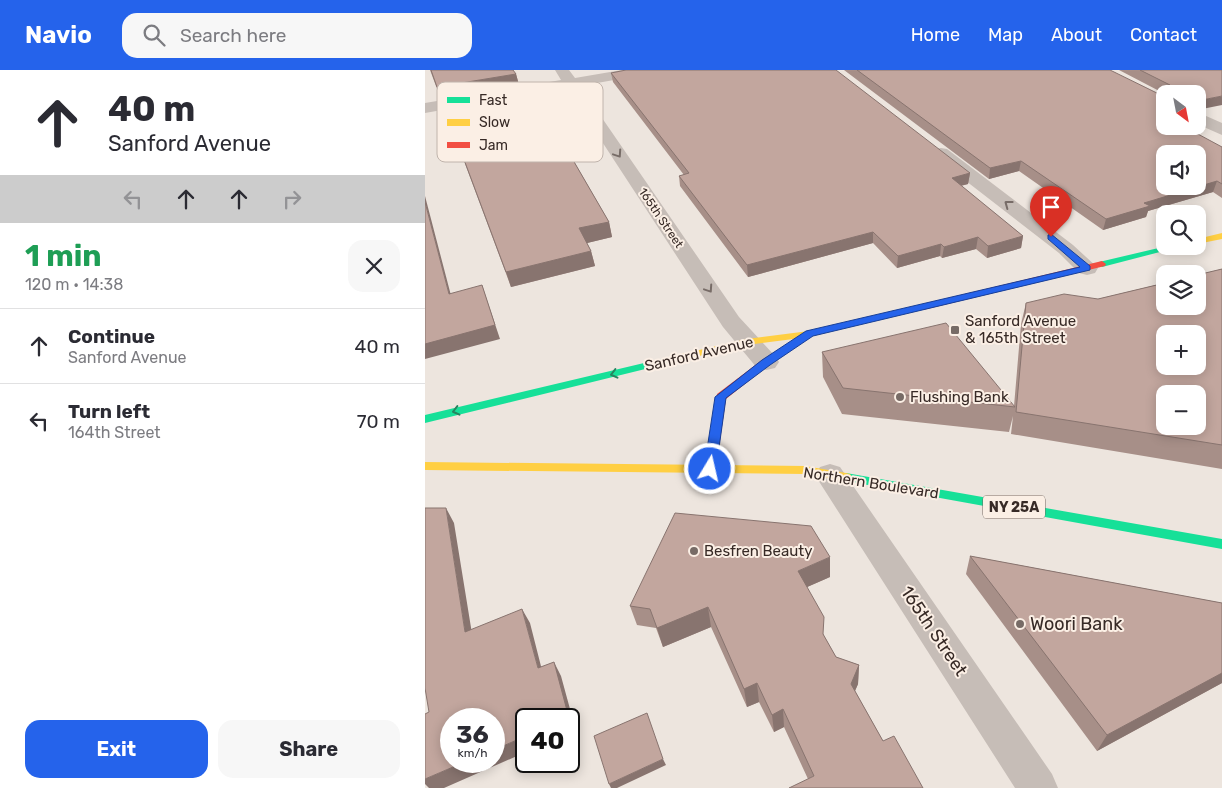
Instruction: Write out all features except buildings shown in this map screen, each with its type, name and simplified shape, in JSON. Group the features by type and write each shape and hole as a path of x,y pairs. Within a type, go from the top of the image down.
{"street":[{"path":"543,82 566,77 648,70"},
{"path":"1206,122 1222,130"},
{"name":"165th Street","path":"603,132 731,322 766,362"},
{"path":"926,142 1067,249 1087,268"},
{"path":"1206,240 1222,236"},
{"name":"Sanford Avenue","path":"425,419 747,342 809,334 1156,252"},
{"path":"710,469 721,397 766,362 809,334"},
{"name":"Northern Boulevard","path":"425,466 818,472 1222,544"},
{"name":"165th Street","path":"818,472 1038,788"}],"traffic: fast":[{"path":"1102,264 1156,251"},
{"path":"425,419 682,357"},
{"path":"846,477 1222,544"}],"traffic: slow":[{"path":"1206,240 1222,236"},
{"path":"682,357 747,342 809,334 923,307"},
{"path":"425,466 805,470 846,477"}],"traffic: jam":[{"path":"923,307 1102,264"},
{"path":"710,469 721,397 766,362 804,337"}],"place":[{"name":"Sanford Avenue & 165th Street","path":"955,330"},
{"name":"Flushing Bank","path":"900,397"},
{"name":"Besfren Beauty","path":"694,551"},
{"name":"Woori Bank","path":"1020,624"}],"route":[{"path":"710,469 721,397 766,362 809,334 933,303 1087,268 1051,237"}]}
